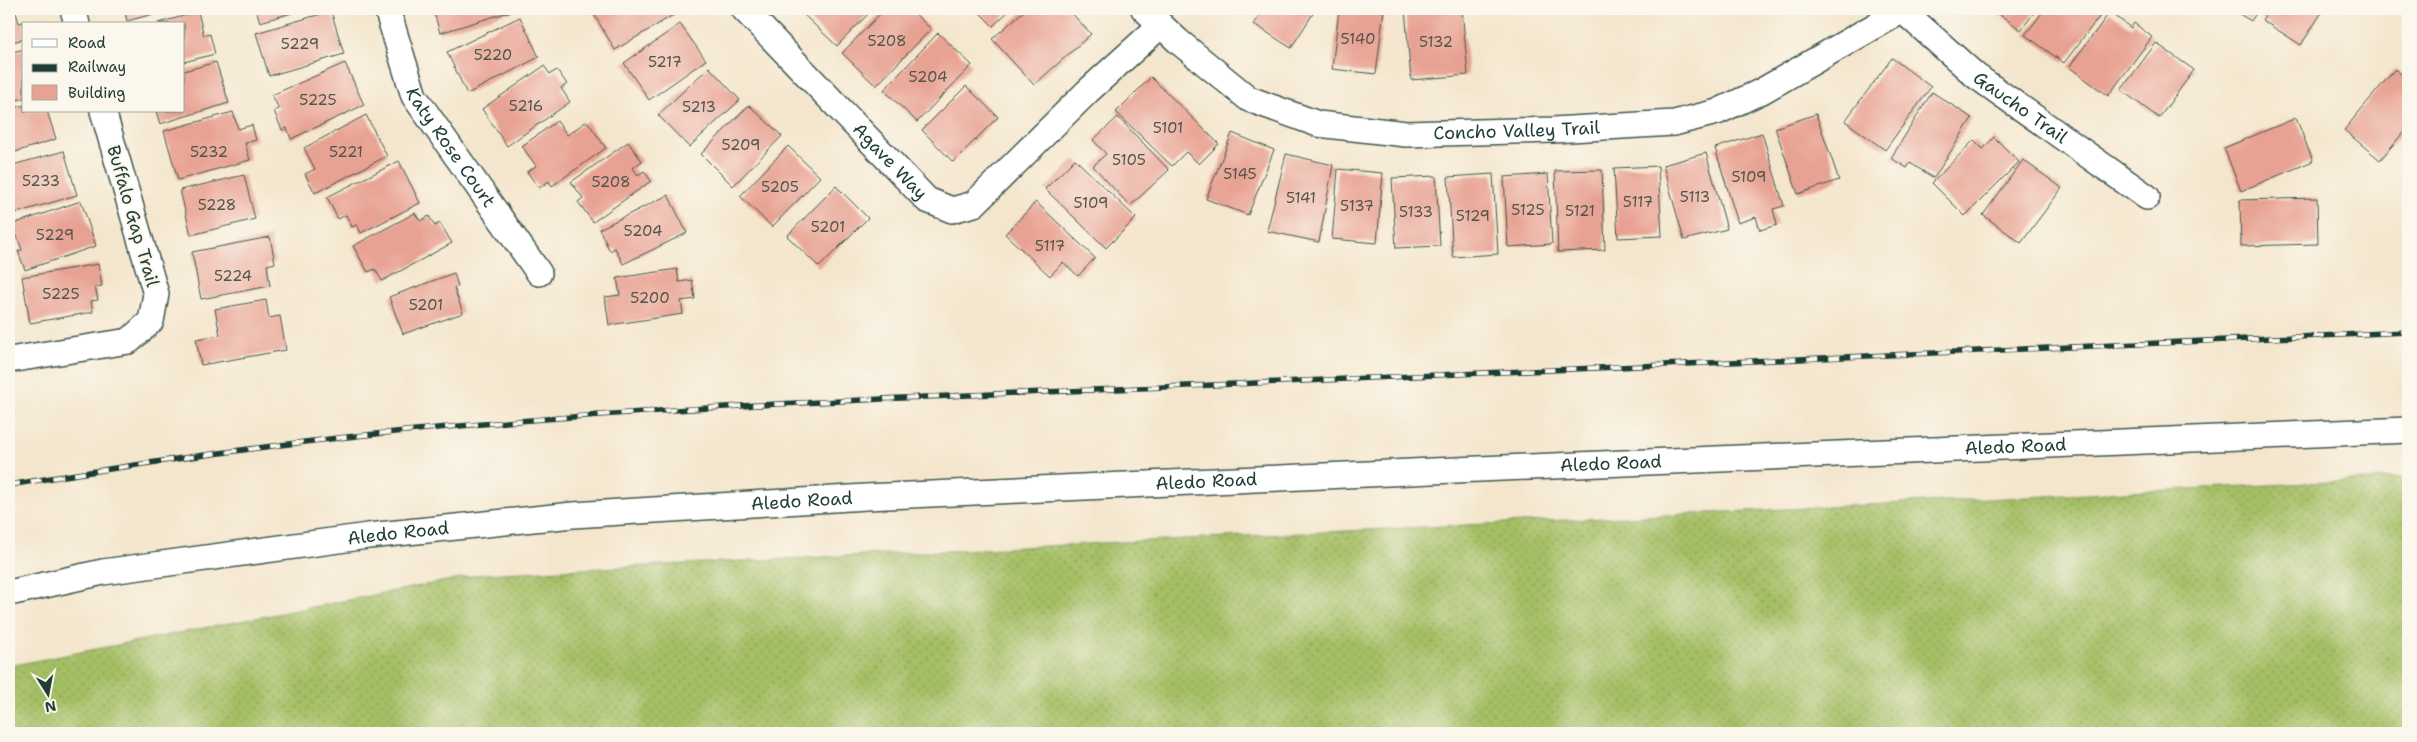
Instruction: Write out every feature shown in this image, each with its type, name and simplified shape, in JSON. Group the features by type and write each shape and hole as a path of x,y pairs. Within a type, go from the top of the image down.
{"street":[{"path":"73,9 76,22"},
{"name":"Katy Rose Court","path":"387,9 414,96 539,273"},
{"name":"Agave Way","path":"744,9 927,200 952,210 974,204 1088,91 1153,17"},
{"name":"Concho Valley Trail","path":"1153,17 1248,99 1318,124 1406,134 1665,123 1708,114 1762,91 1901,10"},
{"name":"Gaucho Trail","path":"1901,10 1976,76 2147,198"},
{"name":"Buffalo Gap Trail","path":"9,360 128,341 151,320 156,294 103,112"},
{"name":"Aledo Road","path":"9,593 103,572 201,558 368,536 574,515 866,497 1402,472 2408,430"}],"green space":[{"path":"2408,478 2408,733 9,733 9,666 482,574"}],"building":[{"path":"9,9 15,9 19,23 22,22 22,40 9,43"},
{"path":"124,9 172,9 127,21"},
{"path":"256,9 306,9 260,22"},
{"path":"433,9 515,9 515,10 440,33"},
{"path":"596,9 672,9 675,14 615,50 592,11"},
{"path":"808,9 873,9 837,46 803,14"},
{"path":"885,9 910,9 931,29 876,86 842,53"},
{"path":"976,9 1011,9 993,26"},
{"path":"1026,9 1068,9 1091,34 1034,85 992,39"},
{"path":"1264,9 1316,9 1291,48 1254,24"},
{"path":"1339,9 1384,9 1376,74 1332,69"},
{"path":"1405,9 1462,9 1468,75 1411,80"},
{"path":"1992,9 2037,9 2021,30"},
{"path":"2045,9 2105,9 2064,63 2025,35"},
{"path":"2231,9 2259,9 2251,21"},
{"path":"2269,9 2324,9 2301,45 2262,20"},
{"path":"331,11 344,54 269,76 256,33"},
{"path":"198,12 204,36 210,34 215,54 185,62 185,22 162,22"},
{"path":"2110,12 2131,28 2134,23 2152,37 2108,96 2069,67"},
{"path":"520,17 539,57 467,94 447,52"},
{"path":"680,24 706,60 649,100 624,63"},
{"path":"938,33 972,65 917,122 884,90"},
{"path":"2156,43 2194,70 2159,118 2121,90"},
{"path":"22,50 22,99 9,102 9,53"},
{"path":"1892,58 1931,87 1885,150 1845,121"},
{"path":"216,62 229,103 160,124 156,112 185,112 185,71"},
{"path":"345,63 364,105 291,139 287,128 282,130 274,111 279,109 272,95"},
{"path":"544,66 550,74 557,70 567,84 561,88 570,102 507,146 482,109"},
{"path":"709,67 740,100 689,147 658,115"},
{"path":"2395,69 2408,80 2408,127 2380,160 2344,130"},
{"path":"1151,77 1219,144 1199,164 1186,152 1172,166 1116,112"},
{"path":"966,86 998,117 953,162 922,130"},
{"path":"1932,92 1972,118 1934,178 1910,163 1907,168 1891,158"},
{"path":"749,105 782,136 733,186 701,154"},
{"path":"22,106 22,112 47,112 56,139 9,154 9,110"},
{"path":"233,112 238,129 252,125 256,140 245,143 250,160 178,180 164,131"},
{"path":"1816,114 1839,180 1798,194 1775,128"},
{"path":"366,115 387,156 315,193 305,174 315,169 304,148"},
{"path":"1118,117 1169,170 1130,206 1093,166 1106,154 1093,140"},
{"path":"2296,118 2313,161 2241,191 2224,148"},
{"path":"557,121 567,135 587,121 606,148 552,186 549,181 539,188 527,172 536,166 522,146"},
{"path":"1232,133 1274,150 1248,215 1206,199"},
{"path":"1762,133 1784,206 1773,209 1777,225 1760,230 1756,217 1738,223 1715,148"},
{"path":"1994,137 2019,162 1965,216 1932,183 1974,140 1983,149"},
{"path":"628,142 642,161 633,168 638,175 644,171 651,181 593,222 578,202 583,198 571,182"},
{"path":"788,146 820,177 772,227 740,196"},
{"path":"64,151 77,195 9,215 9,166"},
{"path":"1706,153 1727,229 1684,240 1663,165"},
{"path":"1286,154 1333,165 1319,242 1267,231"},
{"path":"1075,159 1136,218 1106,248 1045,189"},
{"path":"2023,160 2062,188 2021,243 1983,215"},
{"path":"399,161 420,203 361,233 357,225 352,227 346,215 338,219 327,197"},
{"path":"1658,166 1662,236 1618,238 1614,168"},
{"path":"1338,169 1383,173 1377,243 1332,239"},
{"path":"1602,170 1605,250 1558,252 1555,171"},
{"path":"1493,174 1498,254 1453,257 1448,177"},
{"path":"1548,174 1552,244 1508,247 1504,177"},
{"path":"244,175 255,219 191,235 180,190"},
{"path":"1436,176 1440,246 1396,248 1392,178"},
{"path":"836,186 868,218 819,267 787,236"},
{"path":"668,195 687,233 623,264 615,248 610,251 599,229"},
{"path":"2317,198 2318,244 2241,246 2240,200"},
{"path":"81,201 96,246 25,270 18,251 22,250 13,224"},
{"path":"1036,202 1095,258 1078,276 1063,262 1050,276 1005,234"},
{"path":"415,213 420,221 429,216 435,226 440,223 452,243 382,281 375,269 368,272 353,246"},
{"path":"270,237 275,263 267,265 270,286 201,299 192,252"},
{"path":"98,264 102,286 95,287 98,300 91,301 93,312 30,323 22,277"},
{"path":"677,269 679,282 692,280 695,299 681,301 683,314 609,325 605,297 620,295 617,278"},
{"path":"454,273 458,286 454,288 463,313 403,334 389,297"},
{"path":"266,300 269,318 280,316 286,350 201,365 196,339 220,335 215,309"}],"railway":[{"path":"9,485 182,458 356,436 570,417 677,410 891,398 2408,332"}]}
